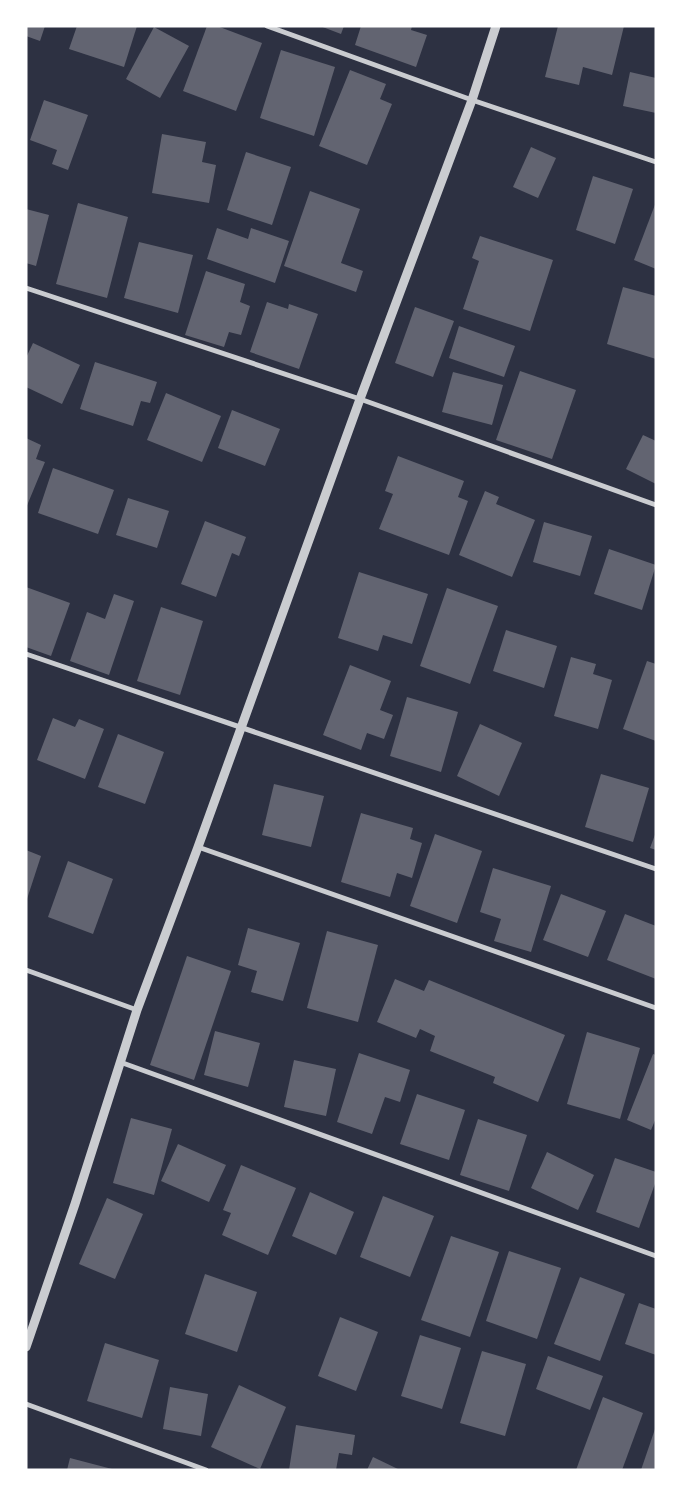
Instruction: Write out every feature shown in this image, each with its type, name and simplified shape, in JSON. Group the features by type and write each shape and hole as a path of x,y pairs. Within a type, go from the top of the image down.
{"street":[{"path":"267,26 472,100 656,162"},
{"path":"26,1347 75,1204 137,1010 360,399 472,100 496,26"},
{"path":"26,288 360,399 656,505"},
{"path":"26,654 241,726 656,870"},
{"path":"198,847 656,1008"},
{"path":"26,970 137,1010"},
{"path":"120,1062 656,1256"},
{"path":"26,1404 206,1470"}],"building":[{"path":"26,26 45,26 40,41 26,36"},
{"path":"77,26 137,26 124,67 69,49"},
{"path":"207,26 217,26 262,43 236,111 183,91"},
{"path":"320,26 344,26 341,34"},
{"path":"361,26 412,26 411,30 427,35 416,67 355,45"},
{"path":"558,26 624,26 612,75 583,67 579,85 545,77"},
{"path":"154,27 189,46 160,98 126,79"},
{"path":"281,50 335,67 314,136 260,118"},
{"path":"350,70 386,84 380,99 392,104 367,165 319,146"},
{"path":"630,72 656,78 656,113 623,106"},
{"path":"44,100 88,115 68,170 52,164 57,150 30,140"},
{"path":"162,134 206,142 202,162 216,165 209,203 152,193"},
{"path":"531,147 556,158 538,198 513,187"},
{"path":"246,152 291,167 272,225 227,210"},
{"path":"593,176 633,189 615,244 576,230"},
{"path":"310,191 360,209 341,263 363,271 356,292 284,266"},
{"path":"656,202 656,269 634,260"},
{"path":"78,203 128,217 107,298 56,284"},
{"path":"26,209 49,215 36,266 26,263"},
{"path":"217,228 248,239 251,228 289,241 275,283 207,259"},
{"path":"480,236 553,260 530,331 463,309 479,261 472,258"},
{"path":"139,242 193,255 178,313 124,298"},
{"path":"206,271 245,284 240,302 250,306 241,335 229,332 224,347 185,335"},
{"path":"623,287 656,296 656,359 607,344"},
{"path":"267,302 288,309 289,304 318,314 299,369 250,352"},
{"path":"415,307 454,321 433,377 395,363"},
{"path":"459,326 515,346 504,377 449,358"},
{"path":"33,343 80,365 62,404 26,387 26,358"},
{"path":"95,362 157,382 150,403 141,401 133,426 80,409"},
{"path":"520,371 576,390 552,459 496,440"},
{"path":"453,372 503,385 492,425 442,412"},
{"path":"166,393 221,416 202,462 147,440"},
{"path":"232,410 280,429 265,466 218,448"},
{"path":"643,435 656,441 656,484 626,469"},
{"path":"26,438 41,445 36,459 45,462 26,508"},
{"path":"398,456 464,481 458,497 468,501 449,555 379,529 393,494 385,491"},
{"path":"53,468 114,490 98,534 38,513"},
{"path":"485,491 499,497 496,504 535,520 512,577 459,555"},
{"path":"128,498 169,511 157,548 116,535"},
{"path":"205,521 246,537 239,556 232,553 216,597 181,584"},
{"path":"544,522 592,536 580,576 533,562"},
{"path":"609,549 656,565 642,610 594,594"},
{"path":"359,572 428,594 412,644 383,635 378,651 338,638"},
{"path":"26,587 70,603 51,656 26,647"},
{"path":"447,588 498,606 470,684 420,666"},
{"path":"114,594 134,601 109,675 70,661 87,612 105,619"},
{"path":"161,607 203,621 180,695 137,681"},
{"path":"506,630 557,646 544,688 493,671"},
{"path":"571,657 596,664 593,674 612,680 598,729 554,716"},
{"path":"647,661 656,664 656,741 623,729"},
{"path":"350,665 391,681 380,710 393,715 384,739 367,733 361,750 323,735"},
{"path":"407,697 458,712 441,772 390,756"},
{"path":"53,718 75,727 79,719 104,729 85,779 37,760"},
{"path":"480,724 522,743 499,796 457,776"},
{"path":"118,734 164,752 145,804 98,787"},
{"path":"601,774 649,788 633,842 585,827"},
{"path":"274,784 324,796 311,847 262,835"},
{"path":"361,813 413,828 410,839 422,843 412,878 397,873 390,897 341,882"},
{"path":"656,832 656,850 650,848"},
{"path":"435,834 482,851 457,923 410,906"},
{"path":"26,850 41,856 27,899 26,899"},
{"path":"68,861 113,879 93,934 48,917"},
{"path":"493,868 551,886 531,952 494,941 501,919 480,912"},
{"path":"561,894 606,911 588,957 543,940"},
{"path":"625,914 656,926 656,979 607,960"},
{"path":"248,928 300,943 283,1001 251,992 257,971 238,965"},
{"path":"327,931 378,945 358,1022 307,1008"},
{"path":"187,956 231,971 194,1080 150,1065"},
{"path":"395,979 424,991 429,980 565,1035 538,1102 493,1083 495,1077 430,1051 435,1036 420,1029 416,1038 377,1022"},
{"path":"215,1031 260,1043 248,1087 204,1075"},
{"path":"587,1032 640,1048 620,1119 567,1104"},
{"path":"359,1053 410,1070 400,1102 385,1097 372,1134 337,1122"},
{"path":"653,1054 656,1055 656,1118 651,1130 627,1120"},
{"path":"294,1060 336,1069 326,1116 284,1107"},
{"path":"417,1094 465,1110 449,1160 400,1144"},
{"path":"131,1118 172,1129 154,1195 113,1183"},
{"path":"478,1119 527,1135 509,1191 460,1175"},
{"path":"178,1144 226,1165 209,1202 161,1181"},
{"path":"547,1152 594,1175 578,1210 531,1188"},
{"path":"615,1158 656,1172 656,1181 639,1228 596,1212"},
{"path":"241,1165 296,1188 268,1255 222,1235 231,1213 223,1210"},
{"path":"310,1192 354,1212 336,1255 292,1236"},
{"path":"383,1196 434,1216 410,1277 360,1257"},
{"path":"107,1198 143,1214 115,1279 79,1264"},
{"path":"451,1236 499,1252 470,1337 421,1320"},
{"path":"509,1251 561,1268 537,1339 486,1321"},
{"path":"205,1274 257,1292 237,1352 185,1334"},
{"path":"580,1277 625,1294 600,1361 554,1344"},
{"path":"639,1303 656,1309 656,1355 625,1344"},
{"path":"340,1317 378,1332 356,1391 318,1376"},
{"path":"420,1335 461,1348 442,1409 401,1396"},
{"path":"105,1343 159,1360 142,1418 87,1401"},
{"path":"482,1351 526,1364 505,1436 460,1423"},
{"path":"548,1356 603,1376 590,1410 536,1389"},
{"path":"239,1385 286,1407 260,1469 211,1447"},
{"path":"170,1387 208,1394 201,1436 163,1429"},
{"path":"603,1397 643,1413 622,1470 576,1470"},
{"path":"296,1425 355,1435 352,1455 339,1453 336,1470 289,1470"},
{"path":"655,1429 656,1470 641,1470"},
{"path":"373,1457 400,1470 367,1470"},
{"path":"70,1458 112,1469 112,1470 67,1470"}]}
